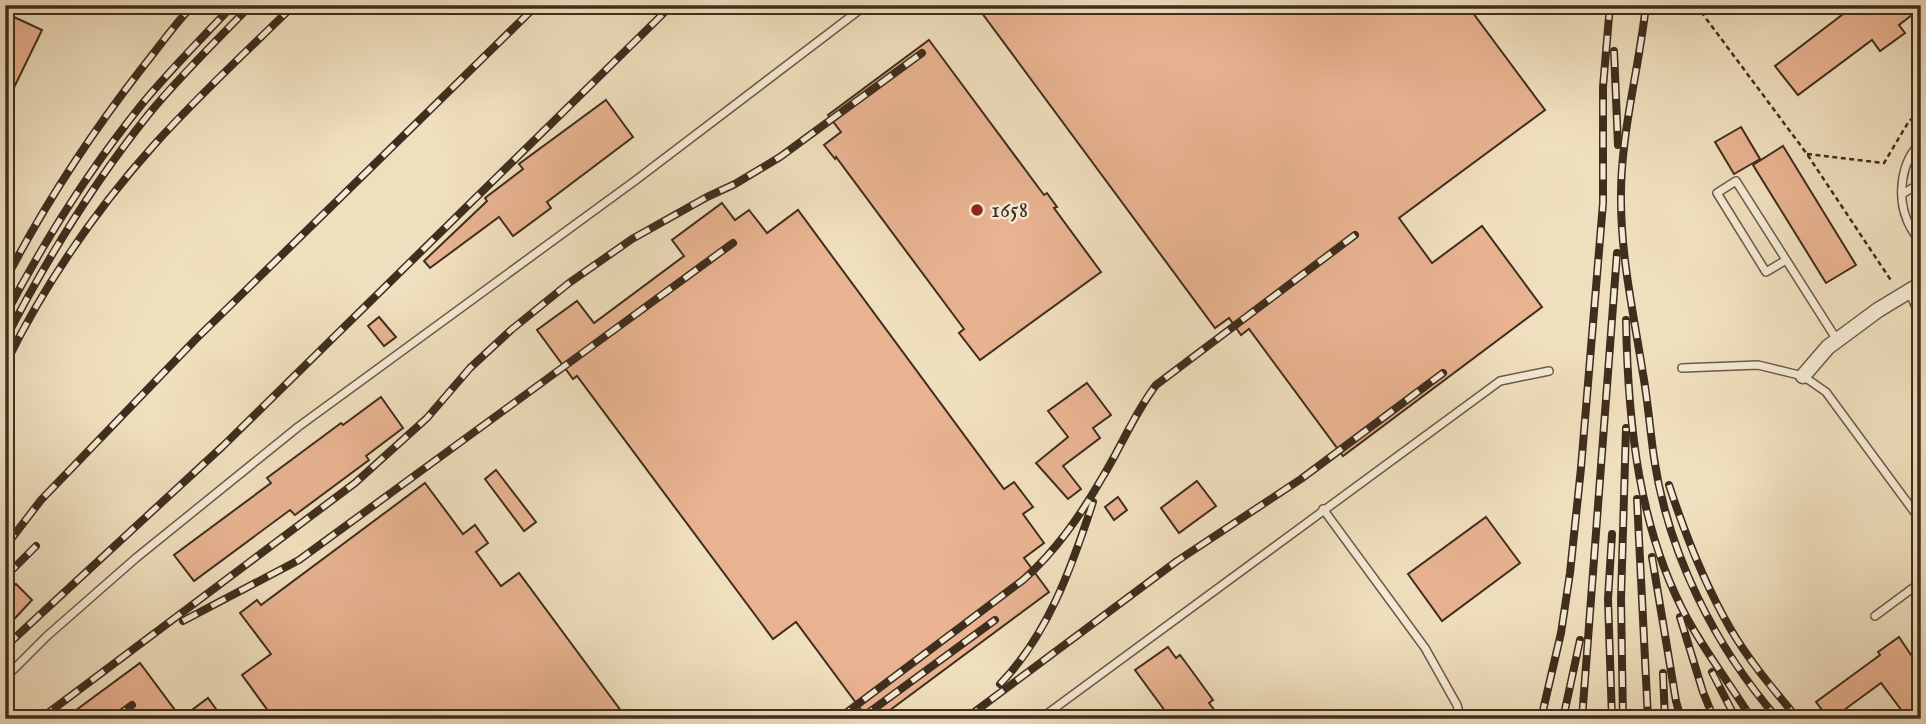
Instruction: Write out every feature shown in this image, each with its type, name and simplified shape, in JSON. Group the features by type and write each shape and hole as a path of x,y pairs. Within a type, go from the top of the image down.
{"street":[{"path":"1804,376 1828,347 1910,290"}],"lane":[{"path":"5,678 47,636 143,553 298,427 636,180 866,5"},
{"path":"1921,143 1909,157 1902,194 1908,222 1921,244"},
{"path":"1786,260 1766,272 1717,193 1736,181 1837,340"},
{"path":"1902,194 1921,183"},
{"path":"1910,290 1921,319"},
{"path":"1682,368 1758,365 1804,376 1826,392 1921,521"},
{"path":"1040,719 1500,381 1549,371"},
{"path":"1323,509 1425,648 1457,705 1461,719"},
{"path":"1875,616 1921,582"}],"path":[{"path":"1696,5 1910,290"},
{"path":"1807,153 1884,163 1909,121 1921,113"}],"building":[{"path":"976,5 1467,5 1545,110 1399,218 1432,263 1482,226 1542,307 1343,456 1249,329 1241,335 1229,318 1215,328"},
{"path":"1855,5 1921,5 1921,8 1899,25 1905,33 1880,51 1872,40 1798,95 1775,66"},
{"path":"14,17 42,30 5,106 5,34"},
{"path":"929,40 1044,195 1047,193 1057,207 1054,208 1101,272 980,360 959,333 964,329 836,157 835,159 824,145 841,132 828,115"},
{"path":"606,100 633,137 547,202 551,208 513,236 499,217 430,268 424,261 487,201 485,198 523,169 519,164"},
{"path":"1741,127 1760,159 1734,174 1715,142"},
{"path":"1783,146 1856,265 1826,283 1753,165"},
{"path":"722,203 735,220 749,210 767,233 798,210 1004,489 1014,482 1033,507 1023,514 1044,543 1024,558 1049,592 878,719 868,719 796,622 773,639 577,376 573,379 537,330 577,301 594,323 684,256 672,240"},
{"path":"379,317 396,337 384,346 368,326"},
{"path":"1087,383 1111,415 1093,428 1100,438 1063,466 1081,489 1068,499 1036,463 1068,437 1048,411"},
{"path":"381,397 403,428 366,456 369,460 295,515 290,510 194,581 174,555 271,483 267,478"},
{"path":"496,470 536,522 524,531 485,479"},
{"path":"1197,481 1216,506 1179,533 1161,508"},
{"path":"425,483 463,534 475,525 488,543 476,552 501,586 519,573 627,719 274,719 242,675 271,654 240,613 257,600 261,605"},
{"path":"1118,497 1127,510 1114,520 1105,507"},
{"path":"1486,517 1520,563 1442,621 1408,574"},
{"path":"16,584 32,600 5,629 5,595"},
{"path":"1899,637 1913,658 1921,653 1921,719 1908,719 1881,683 1844,710 1854,719 1829,719 1816,702 1880,655 1878,652"},
{"path":"1168,647 1176,658 1180,655 1189,667 1213,700 1209,703 1221,719 1171,719 1135,670"},
{"path":"140,663 181,718 208,698 223,719 64,719"}],"railway":[{"path":"5,281 86,145 142,68 193,5"},
{"path":"5,316 52,233 122,129 186,54 233,5"},
{"path":"5,340 71,224 127,141 173,86 251,5"},
{"path":"5,365 36,306 111,196 171,127 294,5"},
{"path":"5,547 41,500 195,340 537,5"},
{"path":"5,647 223,446 672,5"},
{"path":"1541,719 1561,633 1581,468 1603,203 1603,87 1610,5"},
{"path":"1646,5 1627,127 1621,200 1626,265 1654,458 1670,529 1698,597 1734,661 1778,719"},
{"path":"1614,51 1618,145"},
{"path":"40,719 355,483 427,418 470,368 511,330 569,283 632,239 780,157 922,53"},
{"path":"838,719 1023,580 1046,557 1085,506 1156,385 1355,235"},
{"path":"183,621 299,560 733,243"},
{"path":"1582,719 1617,253"},
{"path":"1626,320 1633,436 1647,512 1658,549 1688,620 1752,719"},
{"path":"965,719 1177,561 1301,479 1443,373"},
{"path":"1623,719 1621,599 1626,428"},
{"path":"1669,485 1696,558 1721,611 1754,664 1798,719"},
{"path":"1637,499 1648,719"},
{"path":"1000,684 1032,644 1057,599 1093,502"},
{"path":"1612,534 1608,599 1612,719"},
{"path":"5,577 36,546"},
{"path":"1652,557 1681,719"},
{"path":"1680,617 1714,719"},
{"path":"860,719 995,620"},
{"path":"1563,719 1580,640"},
{"path":"1712,672 1736,719"},
{"path":"1663,673 1665,719"},
{"path":"113,719 132,705"}],"place":[{"name":"1658","path":"977,210"}]}
